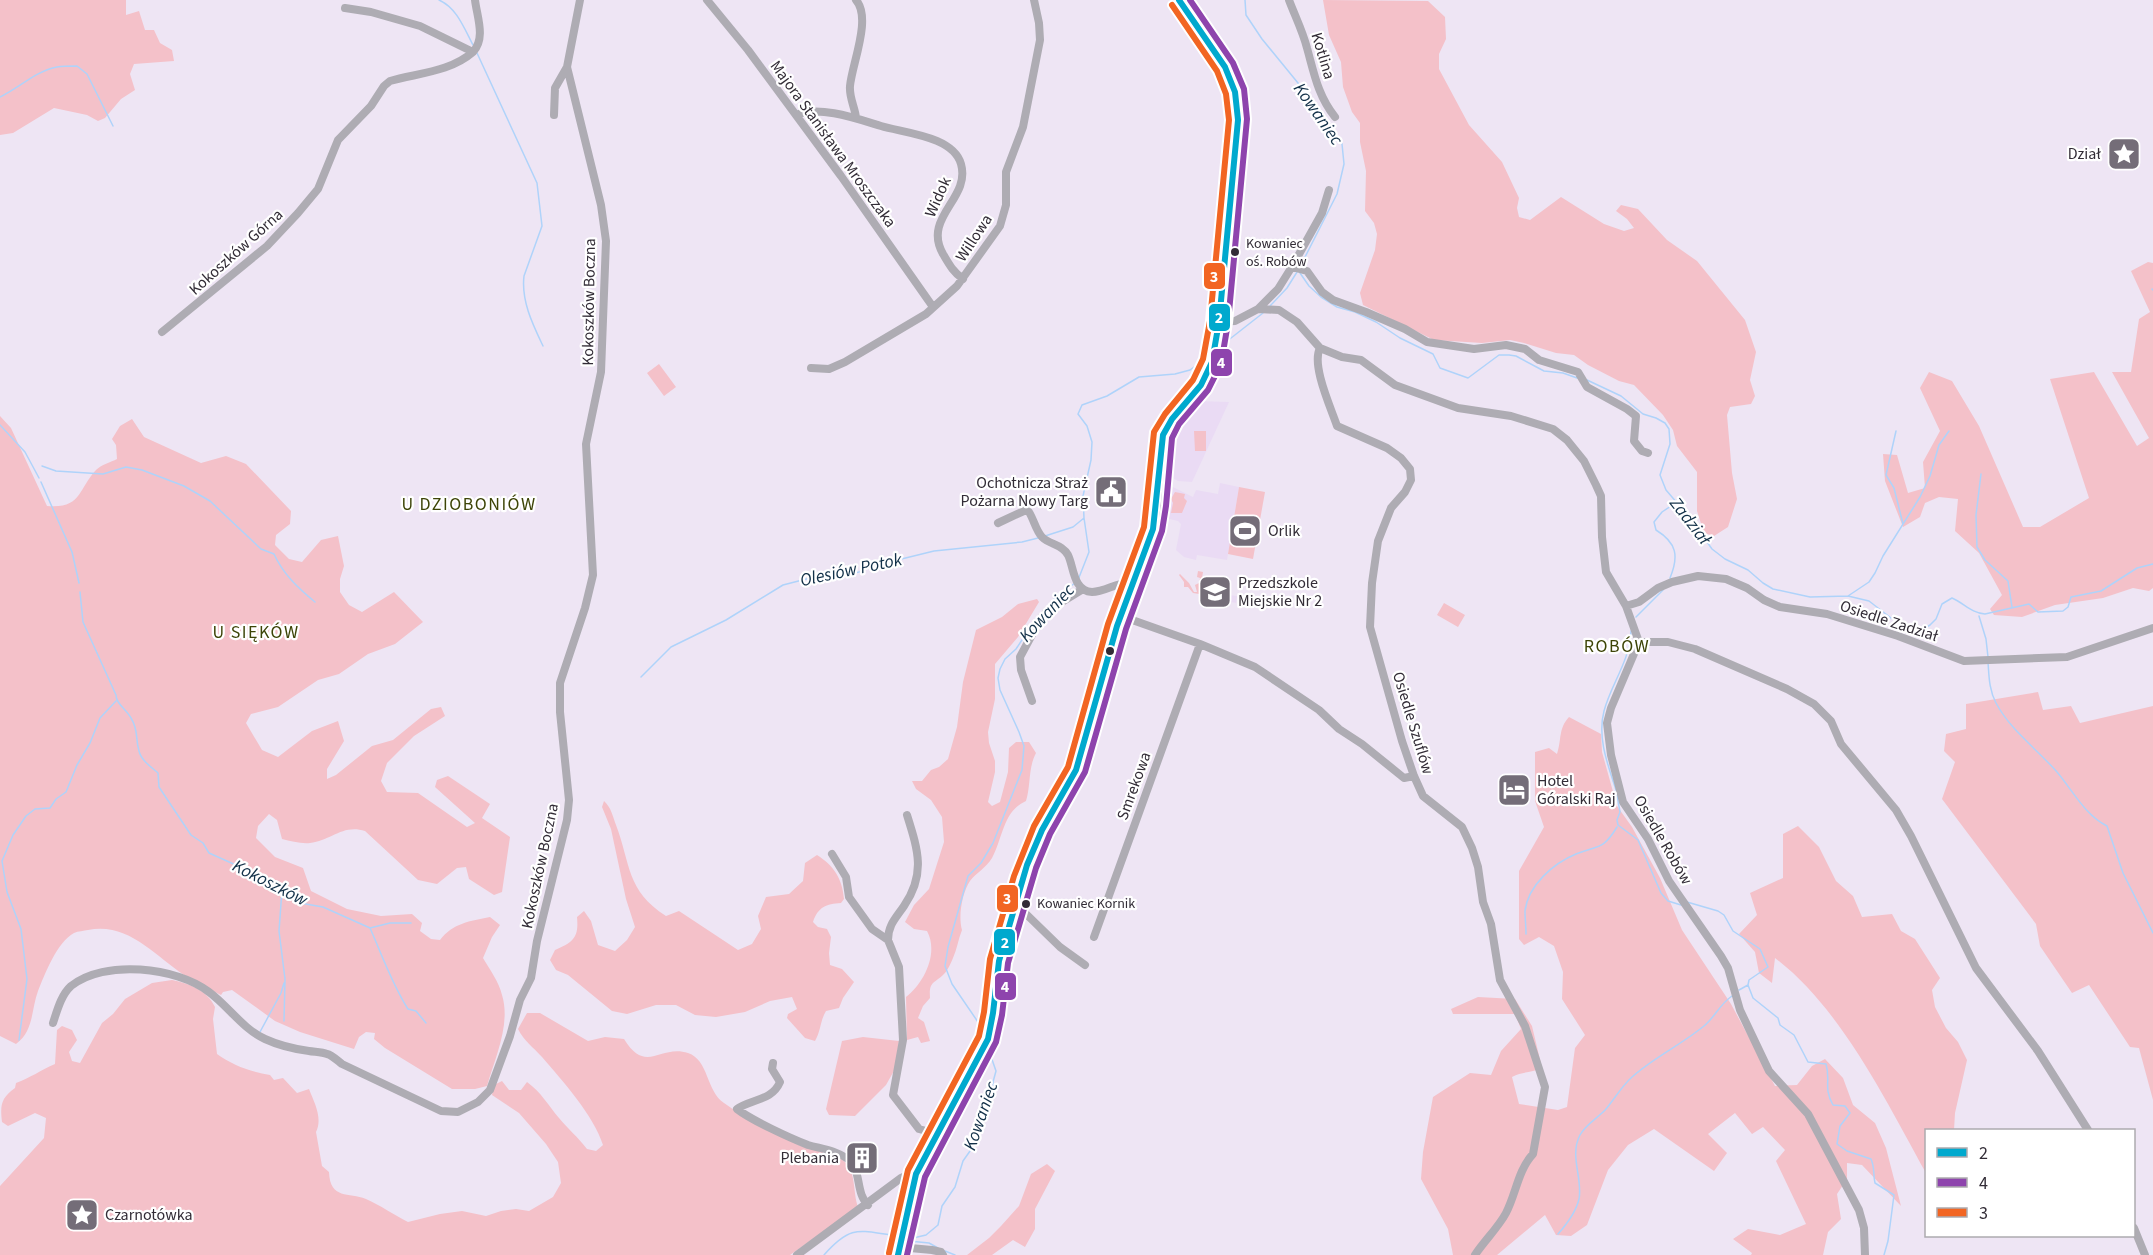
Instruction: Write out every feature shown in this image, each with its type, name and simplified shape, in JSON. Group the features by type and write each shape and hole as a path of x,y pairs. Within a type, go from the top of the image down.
{"street":[{"path":"345,8 370,12 420,26 473,52 480,38 475,0"},
{"name":"Kokoszków Boczna","path":"53,1023 66,992 76,983 102,973 142,969 173,975 209,991 252,1031 265,1039 291,1048 327,1054 342,1064 441,1111 458,1112 478,1102 490,1090 510,1036 520,1000 531,978 537,941 567,820 568,800 560,712 560,683 585,608 593,575 586,444 602,372 606,241 598,194 567,67 580,0"},
{"name":"Majora Stanisława Mroszczaka","path":"707,0 734,31 796,115 933,307"},
{"path":"856,0 860,3 863,19 850,87 856,118"},
{"name":"Willowa","path":"811,368 830,369 914,322 947,297 963,279 994,235 1004,217 1006,172 1023,127 1040,40 1034,0"},
{"path":"943,1255 941,1252 932,1250 901,1249 902,1233 916,1174 989,1037 995,1015 999,962 1015,908 1038,838 1076,770 1121,616 1154,521 1163,435 1172,418 1201,385 1212,362 1216,344 1238,129 1237,104 1225,67 1179,0"},
{"name":"Kotlina","path":"1289,0 1318,88 1325,105 1335,117"},
{"name":"Kokoszków Górna","path":"162,332 253,259 298,213 318,189 338,140 371,106 384,86 390,81 450,66 473,52"},
{"path":"554,115 555,88 567,67"},
{"name":"Widok","path":"796,115 810,111 856,118 909,131 941,143 958,158 962,170 961,182 936,236 951,269 963,279"},
{"path":"1261,308 1264,301 1278,289 1292,267 1322,213 1329,190"},
{"path":"1292,267 1307,271 1322,292 1333,300 1366,312 1426,342 1474,349 1506,345 1525,349 1539,360 1574,369 1591,390 1636,416 1634,441 1637,446 1648,453"},
{"path":"1219,322 1235,321 1261,308 1283,311 1298,322 1320,348 1342,357 1361,360 1395,385 1458,408 1511,416 1533,422 1553,429 1567,440 1584,461 1600,496 1606,572 1626,606 1639,642 1668,642 1695,649 1787,689 1814,704 1831,721 1841,744 1896,810 1976,968 2038,1052 2087,1129"},
{"name":"Osiedle Szuflów","path":"1320,348 1317,353 1318,365 1337,426 1387,448 1401,458 1410,469 1411,480 1405,492 1391,508 1378,541 1372,583 1370,627 1414,776 1423,796 1462,827 1472,848 1478,867 1483,902 1491,924 1500,980 1525,1026 1545,1087 1533,1154 1527,1161 1516,1193 1504,1216 1475,1255"},
{"path":"998,523 1026,510 1029,512 1042,537 1058,544 1066,552 1075,577 1082,588 1090,592 1126,582 1132,583"},
{"name":"Osiedle Zadział","path":"1626,606 1645,599 1661,586 1672,582 1698,576 1726,579 1780,607 1827,614 1898,636 1964,661 2067,657 2153,628"},
{"path":"1032,702 1021,670 1020,657 1047,611 1082,588"},
{"path":"1121,616 1200,644 1255,667 1319,710 1339,729 1362,744 1404,778 1414,776"},
{"name":"Osiedle Robów","path":"1639,642 1607,723 1611,755 1623,802 1648,840 1669,881 1728,968 1740,1010 1769,1071 1808,1114 1859,1210 1864,1228 1865,1255"},
{"name":"Smrekowa","path":"1094,937 1200,644"},
{"path":"907,816 918,850 919,867 913,893 888,931 888,940 899,967 902,1000 903,1040 893,1095 919,1129 937,1134"},
{"path":"832,854 846,877 849,897 854,905 872,928 888,940"},
{"path":"1015,908 1024,912 1060,947 1085,965"},
{"path":"773,1063 772,1069 780,1082 777,1089 762,1099 737,1109 795,1140 827,1149 850,1161 855,1169 863,1200 867,1205"},
{"path":"798,1255 894,1184 908,1175 916,1174"},
{"path":"894,1184 913,1185"},
{"path":"2135,1232 2145,1255"}],"shaded area":[{"path":"0,0 126,0 126,15 139,11 145,30 154,30 160,43 172,50 174,61 134,64 130,74 135,90 121,99 105,118 98,121 87,115 54,108 13,133 0,135"},
{"path":"1323,0 1428,1 1445,17 1446,39 1439,54 1439,69 1469,125 1502,162 1519,198 1517,208 1519,217 1530,220 1561,197 1604,224 1624,231 1634,228 1616,211 1621,205 1638,209 1667,240 1697,261 1745,320 1756,352 1750,380 1755,396 1751,404 1730,407 1727,415 1732,473 1737,499 1728,527 1714,536 1704,533 1697,511 1697,472 1677,446 1673,430 1663,415 1634,385 1619,381 1574,355 1556,353 1524,343 1510,340 1482,343 1434,340 1363,305 1360,293 1375,250 1377,234 1374,223 1365,211 1366,171 1360,142 1360,123 1352,112 1343,87 1341,62 1329,35"},
{"path":"2148,262 2153,263 2153,588 2149,591 2133,588 2103,598 2055,605 2022,617 1994,615 1990,609 2002,595 1979,553 1955,531 1958,499 1939,497 1925,503 1920,517 1903,527 1885,481 1883,454 1897,455 1908,493 1925,488 1923,462 1940,431 1920,388 1929,372 1952,381 1979,426 2023,527 2040,527 2089,498 2050,379 2094,372 2137,446 2149,438 2112,372 2131,372 2139,319 2150,312 2131,271"},
{"path":"659,364 676,387 664,396 647,373"},
{"path":"1197,401 1229,402 1192,482 1178,481 1168,475 1167,448 1180,420"},
{"path":"0,416 11,428 47,506 58,506 73,501 96,470 117,459 116,445 112,439 120,426 132,419 144,437 201,463 226,456 246,464 291,511 290,524 276,535 275,545 289,559 302,562 321,540 338,536 344,566 340,579 340,592 349,605 362,612 394,592 423,622 395,644 368,654 339,674 318,680 278,707 251,714 246,723 262,750 278,757 312,731 338,721 344,741 327,769 327,779 336,775 372,746 393,740 431,709 441,707 445,716 414,736 387,763 381,781 387,792 418,793 467,827 475,823 435,787 437,780 448,776 490,804 482,818 510,837 502,892 494,895 469,879 466,867 457,868 437,884 418,880 365,831 357,829 343,831 317,842 296,842 282,839 277,820 269,814 258,826 256,838 275,857 303,868 311,891 347,909 381,916 412,914 422,923 420,931 431,939 440,940 456,926 483,918 490,917 500,925 483,958 499,985 505,1018 501,1041 487,1086 475,1089 452,1089 385,1048 374,1039 375,1033 366,1032 359,1037 354,1049 300,1032 275,1021 232,990 223,992 221,995 193,981 128,935 102,929 74,933 62,943 44,976 29,1027 22,1039 16,1044 0,1036"},
{"path":"1194,431 1206,431 1206,451 1195,451"},
{"path":"1220,483 1239,487 1227,560 1197,555 1196,560 1184,557 1176,550 1181,524 1165,518 1167,486 1193,497 1196,490 1218,494"},
{"name":"Orlik","path":"1239,487 1265,492 1253,559 1228,554"},
{"path":"1175,492 1185,494 1184,498 1187,501 1182,513 1171,513 1173,503 1171,499"},
{"path":"1198,571 1203,572 1202,578 1205,581 1201,585 1199,594 1193,593 1188,587 1184,587 1184,582 1179,575 1189,583 1194,592 1197,592 1195,585 1199,583 1200,578 1197,577"},
{"name":"Przedszkole Miejskie Nr 2","path":"1216,580 1224,581 1221,594 1237,596 1236,603 1222,600 1222,597 1208,598 1210,588 1215,589"},
{"path":"1037,599 1039,602 1018,637 995,664 995,699 988,732 995,761 995,772 988,802 992,806 1000,802 1008,772 1009,748 1016,742 1029,742 1036,753 1026,801 1018,806 1008,818 992,858 970,881 965,892 961,912 962,930 954,955 946,972 931,986 930,998 923,1006 918,1018 924,1022 930,1041 921,1043 918,1037 907,1040 906,997 924,976 931,949 927,931 914,929 905,922 914,905 929,889 944,842 942,817 931,800 916,789 912,781 922,781 931,770 939,767 948,759 957,727 963,682 976,630 1002,617 1018,604"},
{"path":"1444,603 1465,615 1458,627 1437,615"},
{"path":"2038,692 2043,710 2071,706 2080,723 2153,706 2153,1100 2139,1048 2130,1047 2089,985 2072,993 2040,946 2036,924 1942,799 1955,762 1944,751 1946,734 1966,729 1966,704"},
{"path":"1569,717 1601,734 1602,752 1617,806 1632,827 1660,878 1682,930 1731,1004 1775,1086 1797,1085 1812,1066 1825,1059 1843,1078 1853,1105 1875,1123 1886,1148 1901,1206 1862,1165 1847,1163 1847,1179 1837,1194 1841,1219 1828,1232 1823,1255 1751,1255 1752,1253 1733,1239 1748,1229 1780,1235 1806,1224 1776,1161 1785,1150 1763,1127 1752,1134 1735,1113 1708,1134 1727,1153 1714,1171 1654,1129 1628,1145 1608,1170 1587,1225 1571,1236 1556,1235 1545,1215 1497,1255 1453,1255 1448,1229 1421,1179 1423,1152 1433,1097 1470,1073 1491,1075 1501,1051 1521,1029 1515,1014 1453,1014 1451,1009 1478,997 1515,999 1532,1026 1542,1068 1512,1077 1519,1104 1558,1110 1567,1107 1575,1048 1585,1035 1562,999 1563,972 1554,946 1539,937 1524,945 1519,939 1519,871 1544,827 1535,801 1535,752 1549,748 1557,754 1562,730"},
{"path":"604,801 613,815 632,876 643,896 666,916 679,911 738,950 752,944 761,929 758,916 766,897 789,894 803,881 805,863 817,855 832,868 839,879 844,899 841,903 823,907 813,922 818,927 827,929 831,937 830,965 842,969 854,982 839,1008 826,1011 815,1041 805,1038 787,1018 788,1014 797,1009 792,997 770,1001 745,1012 716,1017 695,1015 676,1005 656,1005 627,1014 612,1011 568,975 556,970 550,960 555,950 574,938 577,930 577,917 584,911 591,921 598,945 615,951 627,940 635,927 626,899 611,829 602,807"},
{"path":"1798,826 1819,847 1836,881 1853,896 1862,917 1892,914 1901,931 1915,939 1940,978 1932,990 1935,1007 1967,1060 1955,1113 1954,1129 1925,1129 1925,1171 1860,1057 1821,1003 1775,958 1772,983 1759,973 1755,952 1739,934 1757,915 1750,893 1783,878 1783,834"},
{"path":"172,980 203,992 212,1001 215,1007 213,1019 217,1054 242,1068 270,1075 274,1080 283,1078 297,1093 309,1089 319,1121 316,1132 322,1166 329,1172 333,1187 342,1193 366,1199 408,1222 462,1211 486,1216 516,1209 529,1211 553,1197 561,1183 558,1162 546,1144 519,1113 492,1095 494,1085 502,1081 509,1090 521,1090 527,1082 587,1149 596,1151 603,1145 599,1134 577,1099 520,1033 518,1029 527,1013 540,1013 588,1041 605,1037 624,1039 639,1055 647,1057 678,1051 695,1057 704,1069 718,1098 746,1119 799,1145 842,1159 849,1167 853,1178 858,1207 790,1255 0,1255 0,1186 44,1138 46,1118 35,1113 8,1126 2,1122 1,1111 4,1099 15,1088 16,1083 55,1064 57,1030 62,1026 72,1030 77,1040 69,1052 72,1061 80,1063 102,1023 125,999 152,983"},
{"path":"863,1037 899,1041 895,1069 886,1085 855,1116 829,1115 826,1109 842,1041"},
{"path":"1047,1164 1055,1171 1035,1209 1035,1229 1025,1247 1013,1240 992,1255 967,1255 989,1238 1019,1206 1031,1174"}],"waterway":[{"path":"439,0 455,13 473,45"},
{"name":"Kowaniec","path":"1245,0 1246,15 1262,39 1298,83 1342,144 1344,164 1337,194 1301,265"},
{"path":"477,53 537,183 542,226 524,276 524,295 535,330 543,346"},
{"path":"0,97 49,69 77,66 87,74 113,126"},
{"name":"Kowaniec","path":"1270,306 1287,288 1297,272"},
{"name":"Zadział","path":"1300,273 1321,297 1337,307 1376,322 1400,338 1433,354 1440,368 1468,378 1499,355 1509,355 1516,356 1544,371 1563,373 1577,378"},
{"name":"Kowaniec","path":"1217,349 1263,313"},
{"name":"Kowaniec","path":"1078,580 1089,552 1083,496 1091,460 1092,442 1087,426 1078,414 1082,405 1107,396 1139,377 1175,374 1190,370 1209,356"},
{"name":"Zadział","path":"1587,380 1621,396 1643,414 1665,423 1669,429 1670,444 1660,475 1666,490 1712,549 1725,559 1748,570 1773,589 1810,597 1848,596 1869,601 1891,618 1917,630 1922,630 1936,619 1942,604 1952,598 1972,610 1985,614 2029,604 2038,612 2063,611 2068,607 2071,597 2101,591 2137,568 2153,564"},
{"name":"Kokoszków","path":"0,425 25,452 39,478"},
{"path":"1896,431 1886,475 1894,488 1903,524"},
{"path":"1848,596 1869,582 1875,573 1920,497 1930,476 1939,445 1949,431"},
{"path":"42,466 56,471 103,474 126,467 142,470 184,486 210,501 261,549 274,554 292,580 315,602"},
{"path":"1981,474 1976,515 1977,547 1985,560 2008,581 2012,607"},
{"name":"Kokoszków","path":"41,482 72,552 79,583"},
{"path":"1670,578 1675,563 1674,551 1668,540 1656,530 1654,522 1662,512 1674,504"},
{"name":"Olesiów Potok","path":"1045,536 1073,527 1084,518"},
{"name":"Olesiów Potok","path":"641,677 671,647 726,620 783,585 814,577 859,572 869,567 934,551 1022,542 1038,538"},
{"name":"Kowaniec","path":"1047,607 1057,596 1075,583"},
{"path":"1636,617 1663,590"},
{"name":"Kokoszków","path":"80,592 83,622 118,701 133,723 140,754 158,773 159,787 191,835 203,843 209,853 256,874 262,880 279,884 300,903 323,907 370,928 402,999 408,1009 416,1011 426,1023"},
{"path":"1979,616 1986,639 1988,657"},
{"name":"Kowaniec","path":"984,1037 978,1022 952,984 945,966 968,876 981,863 993,843 1022,770 1024,746 1000,690 998,678 1005,659 1016,649 1037,617"},
{"path":"1616,790 1604,751 1602,721 1607,701 1624,662 1631,631"},
{"path":"1988,662 1992,693 2002,713 2057,772 2092,816 2107,826 2123,873 2153,933"},
{"path":"19,1040 27,979 21,929 7,892 2,861 13,835 26,816 35,809 50,808 56,799 66,792 100,718 116,701"},
{"path":"1617,795 1620,812 1618,825 1638,840 1661,893 1668,901 1681,905"},
{"path":"1526,934 1527,901 1543,876 1568,858 1604,843 1617,827"},
{"path":"282,890 279,931 285,979 284,1021"},
{"path":"1687,902 1718,911 1724,915 1733,931 1760,949 1768,967 1749,980 1748,985 1753,998 1778,1018 1780,1025 1794,1035 1808,1062 1826,1064 1830,1099 1833,1105 1845,1106 1850,1113 1840,1126 1837,1144 1847,1151 1871,1159 1875,1183 1894,1195 1884,1255"},
{"path":"370,928 390,923 411,923"},
{"path":"260,1032 284,983"},
{"path":"1739,990 1748,985"},
{"path":"1558,1234 1578,1204 1580,1191 1576,1151 1580,1135 1606,1109 1632,1077 1704,1026 1732,996"},
{"name":"Kowaniec","path":"905,1237 909,1239 926,1235 938,1225 942,1206 955,1187 963,1161 970,1151 994,1092 993,1082 996,1071 988,1048"},
{"name":"Kowaniec","path":"824,1255 851,1233 866,1232 900,1236"},
{"path":"909,1241 929,1243 938,1248"},
{"path":"945,1251 955,1255"}],"transit line":[{"name":"2","path":"898,1255 916,1174 988,1039 999,961 1027,865 1042,830 1076,770 1117,626 1153,529 1163,435 1172,419 1201,385 1212,362 1219,322 1238,120 1235,92 1225,67 1179,0"},
{"name":"4","path":"907,1255 925,1177 996,1042 1002,1015 1008,963 1036,868 1050,834 1085,772 1126,629 1162,531 1172,438 1179,424 1208,390 1221,364 1228,323 1247,119 1244,89 1233,63 1190,0"},
{"name":"3","path":"889,1253 908,1170 979,1036 990,959 1014,876 1034,826 1068,767 1108,624 1144,527 1154,432 1165,414 1193,380 1203,359 1210,321 1229,120 1226,94 1217,71 1172,5"}],"place":[{"name":"Dział","path":"2124,154"},
{"name":"Kowaniec oś. Robów","path":"1235,252"},
{"name":"Ochotnicza Straż Pożarna Nowy Targ","path":"1111,492"},
{"name":"Orlik","path":"1245,531"},
{"name":"Przedszkole Miejskie Nr 2","path":"1215,592"},
{"name":"Hotel Góralski Raj","path":"1514,790"},
{"name":"Kowaniec Kornik","path":"1026,904"},
{"name":"Plebania","path":"862,1158"},
{"name":"Czarnotówka","path":"82,1215"}],"district":[{"name":"U DZIOBONIÓW","path":"469,504"},
{"name":"U SIĘKÓW","path":"256,632"},
{"name":"ROBÓW","path":"1617,646"}]}
